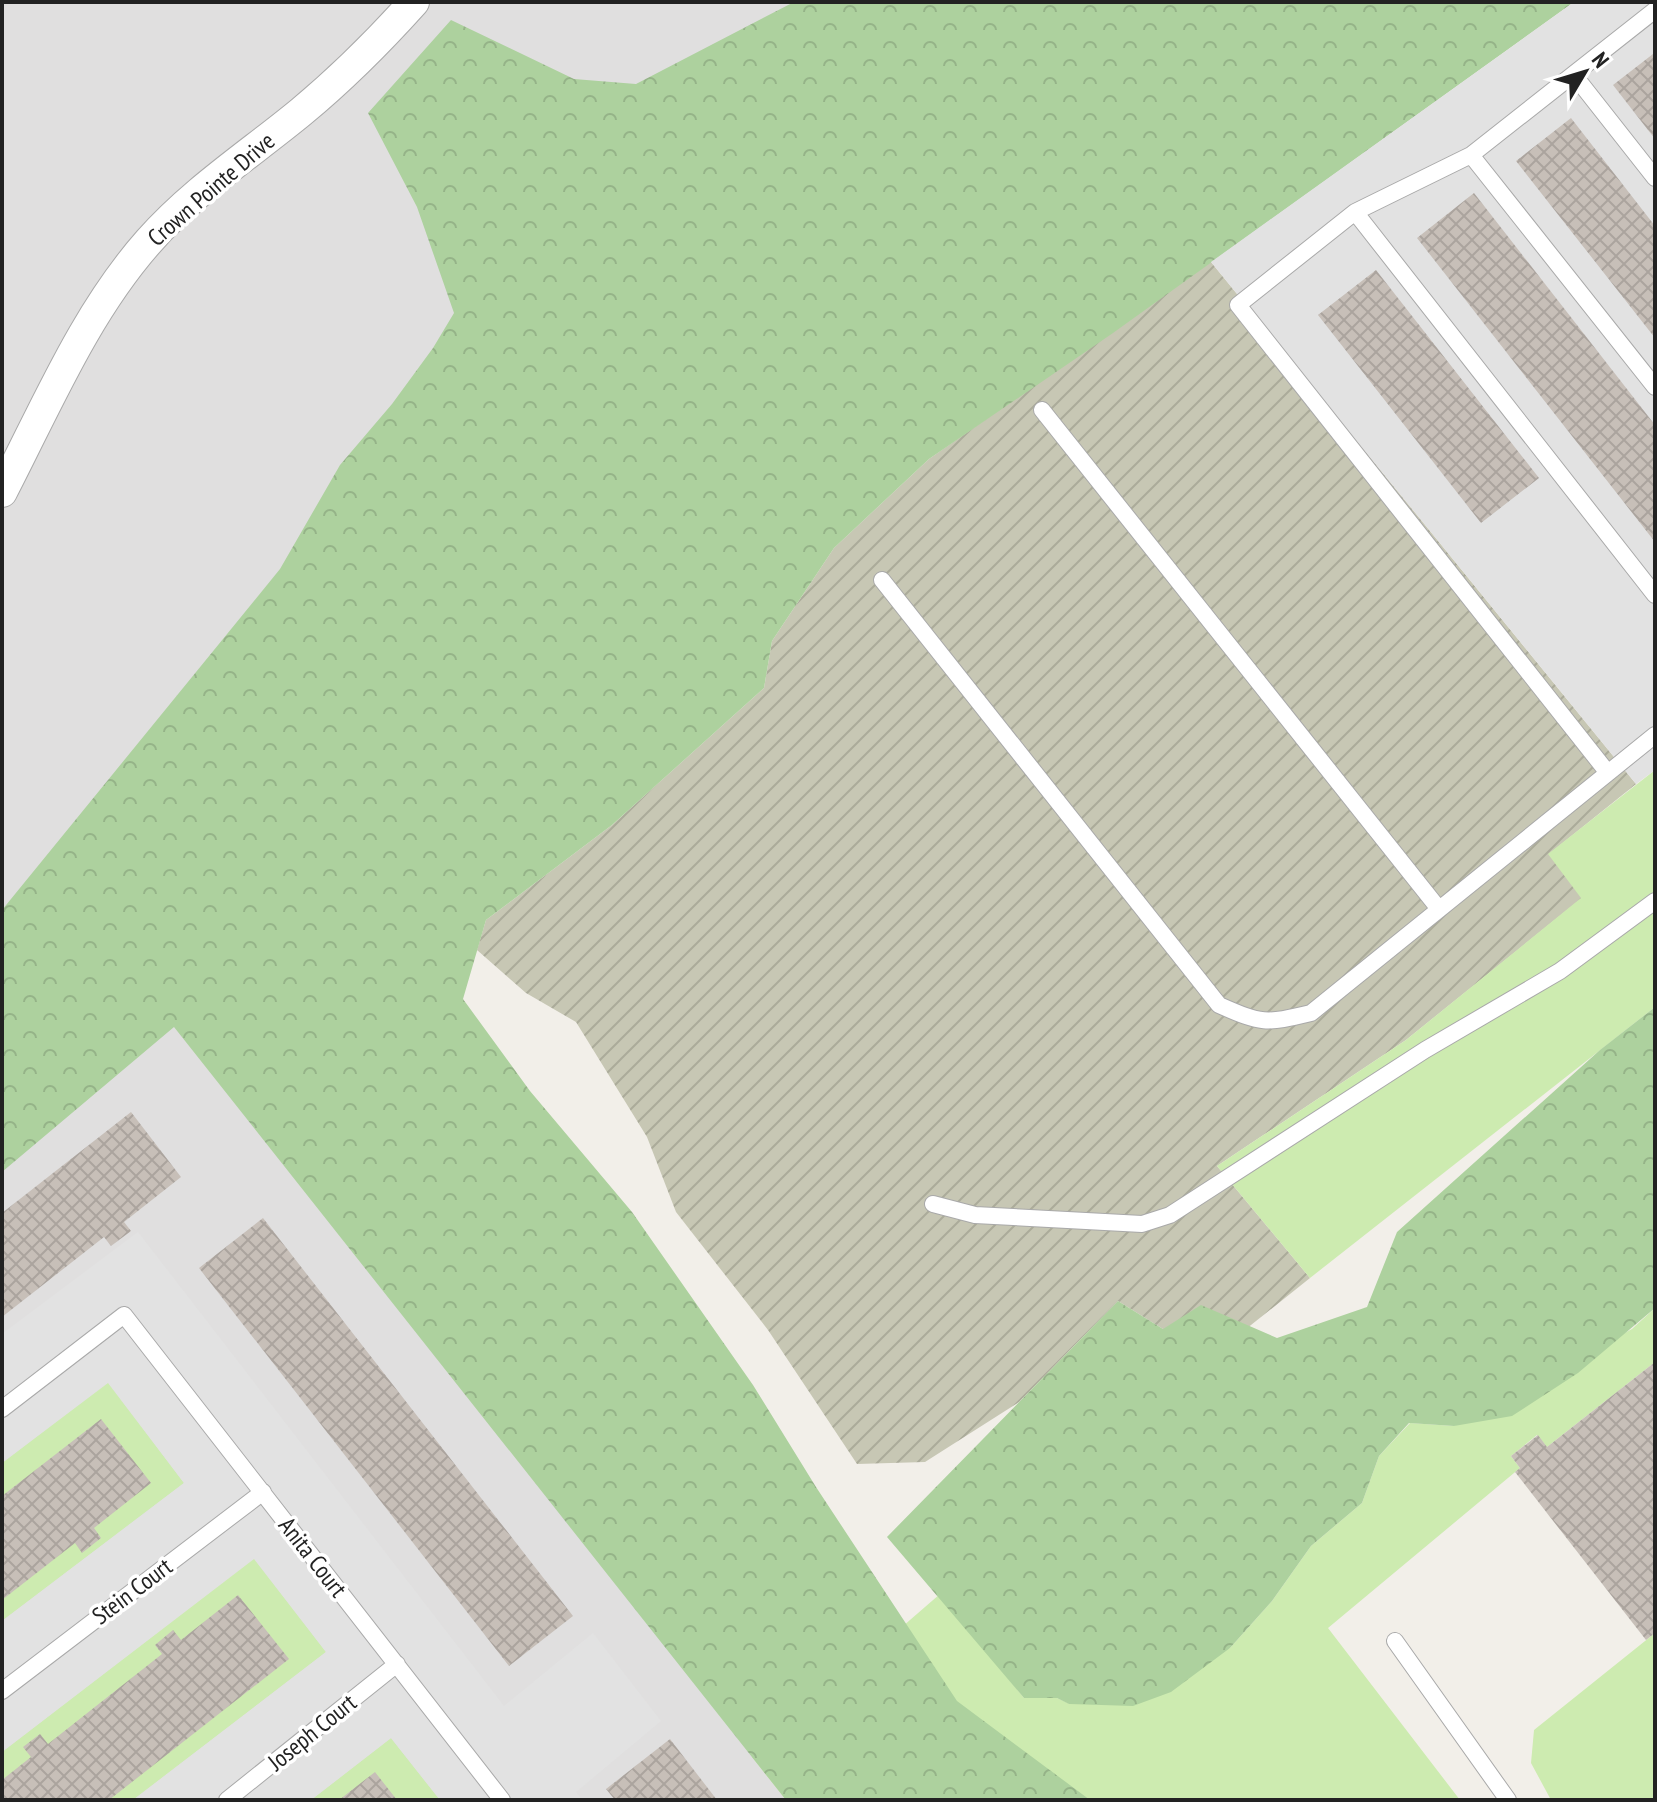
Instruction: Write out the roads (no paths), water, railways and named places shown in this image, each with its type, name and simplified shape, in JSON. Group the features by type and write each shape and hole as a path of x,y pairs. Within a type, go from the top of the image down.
{"street":[{"name":"Crown Pointe Drive","path":"2,492 92,321 121,275 150,239 218,178 339,81 414,2"}],"lane":[{"path":"1608,773 1238,305 1355,212 1471,155 1655,10"},
{"path":"1574,75 1655,178"},
{"path":"1471,155 1655,387"},
{"path":"1355,212 1655,595"},
{"path":"1042,410 1439,909"},
{"path":"882,580 1219,1005 1248,1018 1268,1022 1311,1013 1655,735"},
{"path":"933,1204 975,1215 1142,1224 1170,1215 1425,1050 1560,971 1655,901"},
{"name":"Anita Court","path":"2,1409 124,1315 502,1800"},
{"name":"Stein Court","path":"2,1691 263,1492"},
{"path":"1395,1641 1508,1800"},
{"name":"Joseph Court","path":"227,1800 397,1664"}]}
